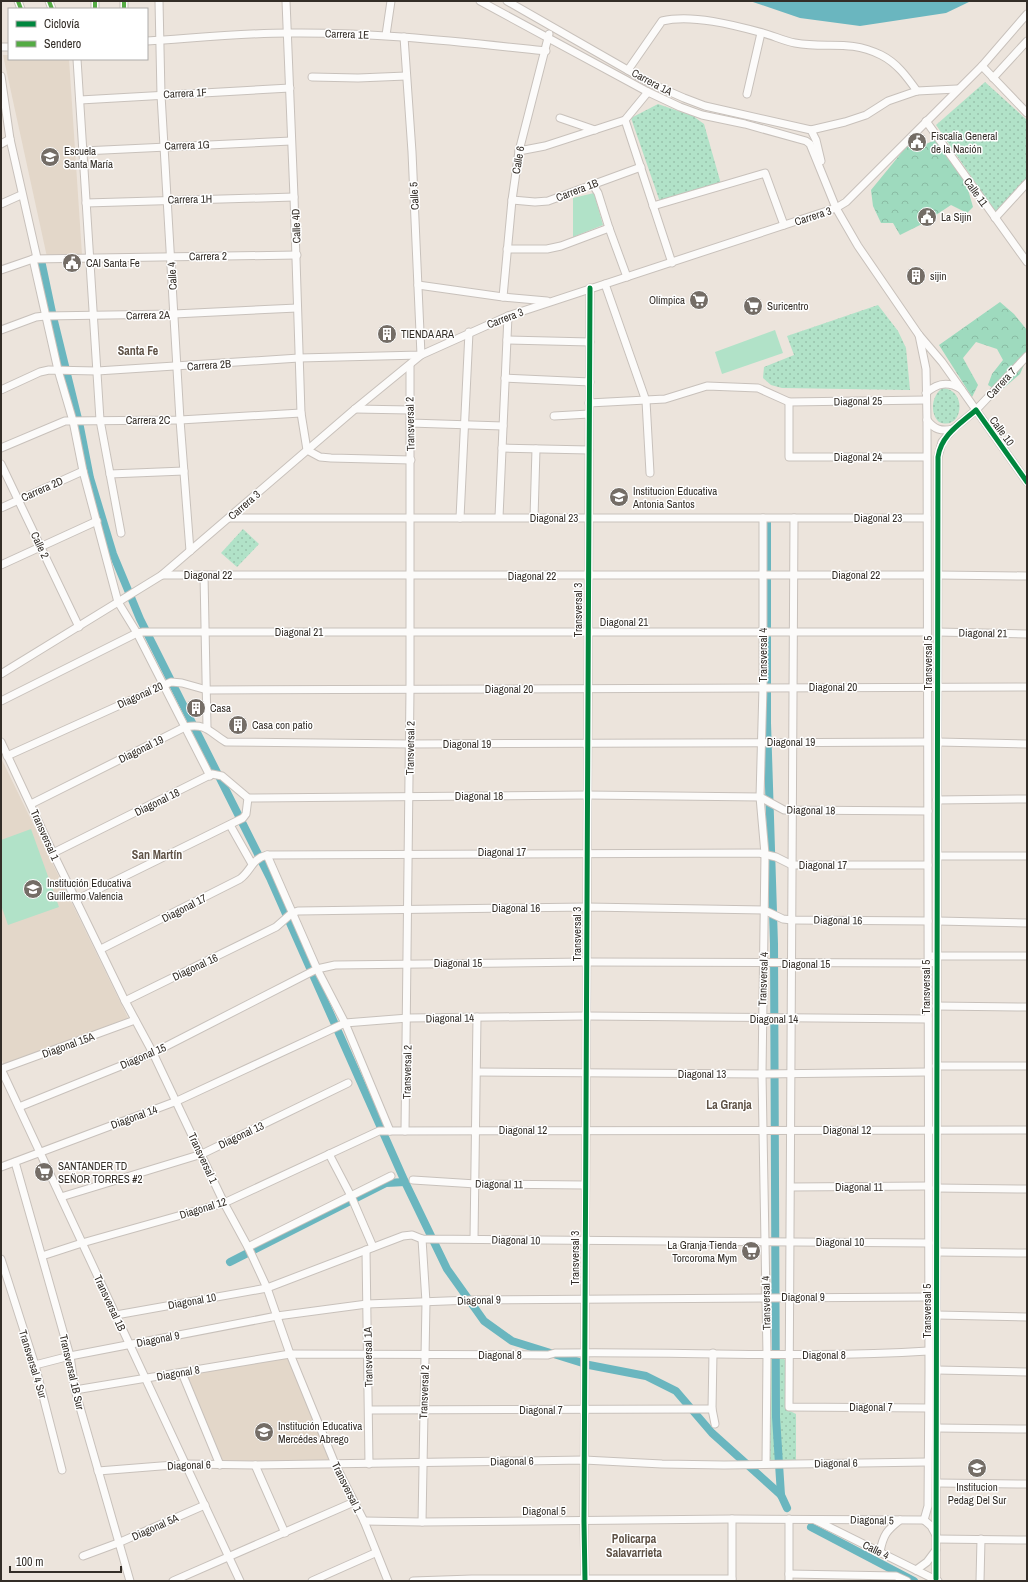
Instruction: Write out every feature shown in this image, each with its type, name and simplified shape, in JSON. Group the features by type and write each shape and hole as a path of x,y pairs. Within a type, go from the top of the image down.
{"street":[{"name":"Calle 4","path":"159,1 161,94 170,257 190,550"},
{"name":"Calle 4D","path":"286,1 297,255 298,358 301,413 307,450"},
{"path":"386,35 391,1"},
{"name":"Carrera 1A","path":"480,1 648,92 702,115 745,124 806,141 810,144 828,189"},
{"name":"Carrera 1A","path":"507,1 552,25 652,84 706,106 811,130 866,115 888,102 917,91 957,89"},
{"name":"Carrera 3","path":"1,674 162,575 355,409 421,355 469,332 508,316 836,208 846,202 957,89 982,66 1027,14"},
{"path":"628,70 662,21 674,18 729,24 800,44 836,44 857,46 882,56 898,66 917,91"},
{"name":"Calle 6","path":"503,297 512,200 519,151 552,25"},
{"name":"Carrera 1E","path":"148,41 288,33 386,35 546,51"},
{"path":"747,94 761,33"},
{"name":"Calle 5","path":"404,37 421,355"},
{"path":"993,78 1027,41"},
{"path":"77,60 100,420 121,533"},
{"path":"982,66 1027,113"},
{"path":"1,76 10,139 21,195 37,258 47,316 74,421 83,471 121,600 167,683 186,727 211,775 222,776 248,798 246,814 243,818 76,900"},
{"path":"312,77 358,78 406,76"},
{"name":"Carrera 1F","path":"80,100 161,94 290,88"},
{"name":"Carrera 1A","path":"625,120 648,92"},
{"path":"560,118 596,130"},
{"path":"519,151 532,150 625,120 672,263"},
{"name":"Calle 11","path":"926,121 1027,262"},
{"path":"811,130 816,140 828,189"},
{"path":"1,144 10,139"},
{"name":"Carrera 1G","path":"83,151 164,146 292,142"},
{"name":"Carrera 1B","path":"512,200 534,202 548,201 641,167"},
{"path":"653,206 765,173 784,225"},
{"path":"995,218 1027,183"},
{"path":"593,185 598,193 609,228 628,277"},
{"name":"Calle 10","path":"828,189 836,208 858,246 920,335 963,390 1027,482"},
{"path":"1,204 21,195"},
{"name":"Carrera 1H","path":"86,203 294,198"},
{"path":"507,249 547,249 561,246 609,228"},
{"name":"Carrera 2","path":"1,270 37,258 297,255"},
{"path":"605,284 646,401 650,473"},
{"path":"418,285 503,297 550,301"},
{"name":"Transversal 3","path":"585,1580 584,1356 590,288"},
{"name":"Carrera 2A","path":"1,330 36,317 47,316 61,317 174,314 297,308"},
{"path":"498,517 508,316"},
{"path":"460,518 469,332"},
{"name":"Calle 10","path":"920,335 925,364 927,420"},
{"path":"507,340 590,342"},
{"name":"Carrera 2B","path":"1,390 40,372 60,370 177,367 298,358 421,355"},
{"name":"Carrera 7","path":"976,410 1027,356"},
{"name":"Transversal 2","path":"405,1131 408,1018 408,853 410,744 410,365"},
{"path":"505,378 590,382"},
{"path":"926,397 932,387 944,384 956,386 963,390"},
{"path":"589,403 646,401 675,397 707,386 758,388 789,402"},
{"name":"Diagonal 25","path":"789,402 926,397"},
{"name":"Diagonal 24","path":"789,402 789,457 926,457"},
{"path":"355,409 410,410"},
{"name":"Transversal 5","path":"938,1580 936,1550 936,921 939,575 938,457 942,442 953,429 976,410"},
{"name":"Carrera 2C","path":"1,448 58,423 74,421 180,420 301,413"},
{"path":"554,416 589,414"},
{"path":"927,420 931,426 938,430 946,431 953,429"},
{"name":"Transversal 5","path":"924,1520 928,1506 929,1243 927,1130 928,811 926,742 927,420"},
{"path":"410,423 503,426"},
{"path":"502,448 589,450"},
{"path":"534,518 536,449"},
{"path":"307,450 320,457 330,458 411,460"},
{"name":"Calle 2","path":"1,464 78,627"},
{"path":"1021,473 1027,467"},
{"name":"Carrera 2D","path":"1,508 83,471"},
{"path":"110,474 184,471"},
{"name":"Diagonal 23","path":"229,518 926,518"},
{"name":"Transversal 4","path":"763,518 765,575 763,798 767,854 766,911 768,964 764,1019 764,1074 770,1355 766,1464"},
{"path":"788,1355 788,1242 791,1187 789,1129 792,1073 794,518"},
{"path":"1,565 97,521"},
{"name":"Diagonal 22","path":"162,575 926,575"},
{"path":"204,575 207,728"},
{"path":"939,575 1027,576"},
{"name":"Diagonal 21","path":"1,701 140,632 926,632"},
{"name":"Diagonal 21","path":"938,632 1027,634"},
{"name":"Diagonal 20","path":"7,756 167,683 182,683 207,690 1027,687"},
{"name":"Diagonal 19","path":"31,804 186,727 197,726 207,728 226,742 410,744 926,742"},
{"name":"Transversal 1","path":"1,742 125,1001 177,1101 224,1203 267,1288 290,1354 335,1464 364,1521 375,1553 388,1581"},
{"path":"938,742 1027,744"},
{"name":"Diagonal 18","path":"53,853 211,775"},
{"name":"Diagonal 18","path":"248,798 587,796 763,798 784,810 928,811"},
{"path":"937,800 1027,799"},
{"path":"232,824 253,862"},
{"name":"Diagonal 17","path":"101,949 240,879 246,874 253,862 265,855 587,852 767,854 792,865 928,865"},
{"path":"265,855 290,915 316,970 345,1023 385,1131"},
{"path":"937,856 1027,856"},
{"name":"Diagonal 16","path":"125,1001 276,927 290,915 298,911 408,908 587,907 766,911 783,919 792,920 928,921"},
{"path":"936,921 1027,923"},
{"path":"936,960 1027,956"},
{"name":"Diagonal 15","path":"19,1107 153,1053 304,978 316,970 335,965 586,962 792,964 936,960"},
{"path":"936,1006 1027,1007"},
{"name":"Diagonal 14","path":"1,1167 177,1101 345,1023 408,1018 586,1016 764,1019 928,1019"},
{"path":"474,1239 477,1131 477,1017"},
{"name":"Diagonal 15A","path":"1,1069 135,1020"},
{"path":"936,1066 1027,1066"},
{"name":"Transversal 1B","path":"1,1069 240,1581"},
{"name":"Diagonal 13","path":"477,1072 586,1074 927,1072"},
{"name":"Diagonal 13","path":"61,1197 202,1154 348,1083"},
{"name":"Diagonal 12","path":"42,1256 82,1243 224,1203 329,1154 385,1131 765,1129 1027,1130"},
{"path":"329,1154 351,1196 373,1247"},
{"name":"Transversal 1B Sur","path":"15,1162 70,1356 75,1390 130,1581"},
{"path":"248,1248 391,1176"},
{"name":"Diagonal 11","path":"413,1180 476,1184 585,1185"},
{"name":"Diagonal 11","path":"791,1187 928,1186"},
{"path":"936,1188 1027,1189"},
{"name":"Diagonal 10","path":"116,1315 267,1288 403,1236 412,1235 422,1239 929,1243"},
{"name":"Transversal 2","path":"422,1239 426,1302 422,1522"},
{"name":"Transversal 1A","path":"366,1250 369,1464"},
{"path":"937,1252 1027,1253"},
{"name":"Transversal 4 Sur","path":"1,1259 35,1365 62,1470"},
{"name":"Diagonal 9","path":"35,1365 70,1356 277,1316 367,1304 472,1300 928,1297"},
{"path":"937,1315 1027,1317"},
{"name":"Diagonal 8","path":"75,1390 290,1354 552,1354 584,1356 713,1353 770,1355 860,1355 928,1351"},
{"path":"713,1353 712,1409 715,1424"},
{"name":"Diagonal 7","path":"788,1355 789,1407 928,1408"},
{"path":"937,1370 1027,1372"},
{"path":"182,1373 220,1465"},
{"name":"Diagonal 7","path":"369,1410 712,1409"},
{"path":"937,1428 1027,1429"},
{"name":"Diagonal 6","path":"98,1471 186,1464 369,1464 584,1460 662,1464 927,1462"},
{"path":"255,1465 286,1533"},
{"path":"937,1484 1027,1484"},
{"path":"173,1581 286,1533 354,1502"},
{"name":"Diagonal 5A","path":"83,1556 118,1543 205,1505"},
{"path":"413,1581 732,1580 732,1519"},
{"name":"Diagonal 5","path":"364,1521 422,1522 732,1519 924,1520"},
{"path":"793,1519 789,1578 872,1579 896,1576 907,1581"},
{"name":"Calle 4","path":"810,1519 938,1580"},
{"path":"880,1552 882,1539 891,1527 901,1520"},
{"path":"924,1520 931,1526 936,1538 1027,1540"},
{"path":"980,1581 981,1539"},
{"path":"916,1570 927,1562 936,1550"},
{"path":"312,1581 375,1553"}],"shaded area":[{"name":"Escuela Santa María","path":"3,55 8,55 8,60 69,60 82,255 47,257"},
{"name":"Institución Educativa Guillermo Valencia","path":"1,758 129,1020 4,1065 1,1058"},
{"name":"Institución Educativa Mercédes Abrego","path":"290,1354 335,1464 220,1465 182,1373"}],"green space":[{"path":"985,82 1027,120 1027,179 996,213 936,125"},
{"path":"658,104 693,116 704,124 721,184 660,202 631,118"},
{"path":"935,140 965,179 973,207 967,213 951,205 924,223 900,235 893,223 881,223 873,206 871,190 907,146 917,148"},
{"path":"594,193 603,225 573,237 573,198"},
{"path":"1000,302 1014,314 1027,330 1027,358 1020,374 999,392 988,385 992,374 1003,360 997,349 976,342 963,358 978,385 972,397 939,345"},
{"path":"878,305 898,331 906,348 910,390 782,388 771,385 763,378 764,367 794,355 787,336"},
{"path":"775,330 783,353 722,374 715,352"},
{"path":"943,388 951,390 959,402 957,416 953,421 947,423 939,422 933,409 934,399"},
{"path":"243,529 259,544 237,567 221,553"},
{"path":"31,829 59,907 8,925 1,905 1,840"},
{"path":"773,1357 782,1357 787,1362 788,1410 796,1414 796,1461 768,1461 767,1361"}],"water":[{"path":"750,1 971,1 946,13 860,26 800,18"}],"waterway":[{"path":"41,260 53,317 80,427 90,478 113,554 140,619 270,878 405,1182 447,1269 484,1321 512,1341 589,1365 646,1376 676,1391 712,1433 781,1495 787,1508"},
{"path":"767,519 767,723 774,944 776,1417 781,1495"},
{"path":"230,1262 386,1183 405,1182"},
{"path":"811,1527 914,1581"}],"marked path":[{"path":"18,1 21,8"},
{"path":"49,1 52,8"},
{"path":"95,1 95,8"},
{"path":"124,1 124,8"}],"cycle path":[{"path":"585,1581 584,1521 590,288"},
{"path":"936,1579 938,457 940,449 943,442 952,430 976,410 1027,482"}],"place":[{"name":"Fiscalía General de la Nación","path":"917,142"},
{"name":"Escuela Santa María","path":"50,157"},
{"name":"La Sijin","path":"927,217"},
{"name":"CAI Santa Fe","path":"72,263"},
{"name":"sijin","path":"916,276"},
{"name":"Olímpica","path":"699,300"},
{"name":"Suricentro","path":"753,306"},
{"name":"TIENDA ARA","path":"387,334"},
{"name":"Institucion Educativa Antonia Santos","path":"619,497"},
{"name":"Casa","path":"196,708"},
{"name":"Casa con patio","path":"238,725"},
{"name":"Institución Educativa Guillermo Valencia","path":"33,889"},
{"name":"SANTANDER TD SEÑOR TORRES #2","path":"44,1172"},
{"name":"La Granja Tienda Torcoroma Mym","path":"751,1251"},
{"name":"Institución Educativa Mercédes Abrego","path":"264,1432"},
{"name":"Institucion Pedag Del Sur","path":"977,1468"}],"district":[{"name":"Santa Fe","path":"138,351"},
{"name":"San Martín","path":"157,855"},
{"name":"La Granja","path":"729,1105"},
{"name":"Policarpa Salavarrieta","path":"634,1546"}]}
